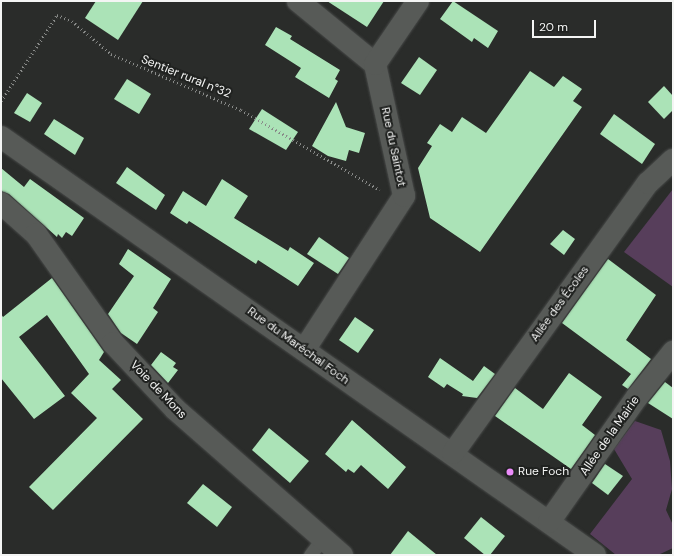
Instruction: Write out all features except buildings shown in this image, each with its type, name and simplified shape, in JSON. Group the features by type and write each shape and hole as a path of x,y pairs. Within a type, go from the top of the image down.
{"street":[{"path":"298,1 375,64 418,1"},
{"name":"Rue du Saintot","path":"304,350 404,196 375,64"},
{"name":"Rue du Maréchal Foch","path":"1,137 453,453 595,555"},
{"name":"Allée des Écoles","path":"453,453 648,183 673,160"},
{"name":"Voie de Mons","path":"1,202 36,234 112,343 176,409 316,547 342,555"},
{"name":"Allée de la Mairie","path":"549,522 638,397 673,352"}],"path":[{"name":"Sentier rural n°32","path":"1,101 57,15 72,21 111,54 241,110 385,193 404,196"}],"shaded area":[{"path":"673,189 673,287 624,252"},
{"path":"635,421 661,430 670,461 672,489 666,510 673,525 673,548 658,555 616,555 590,534 632,479 614,449"}],"place":[{"name":"Rue Foch","path":"510,472"}]}
